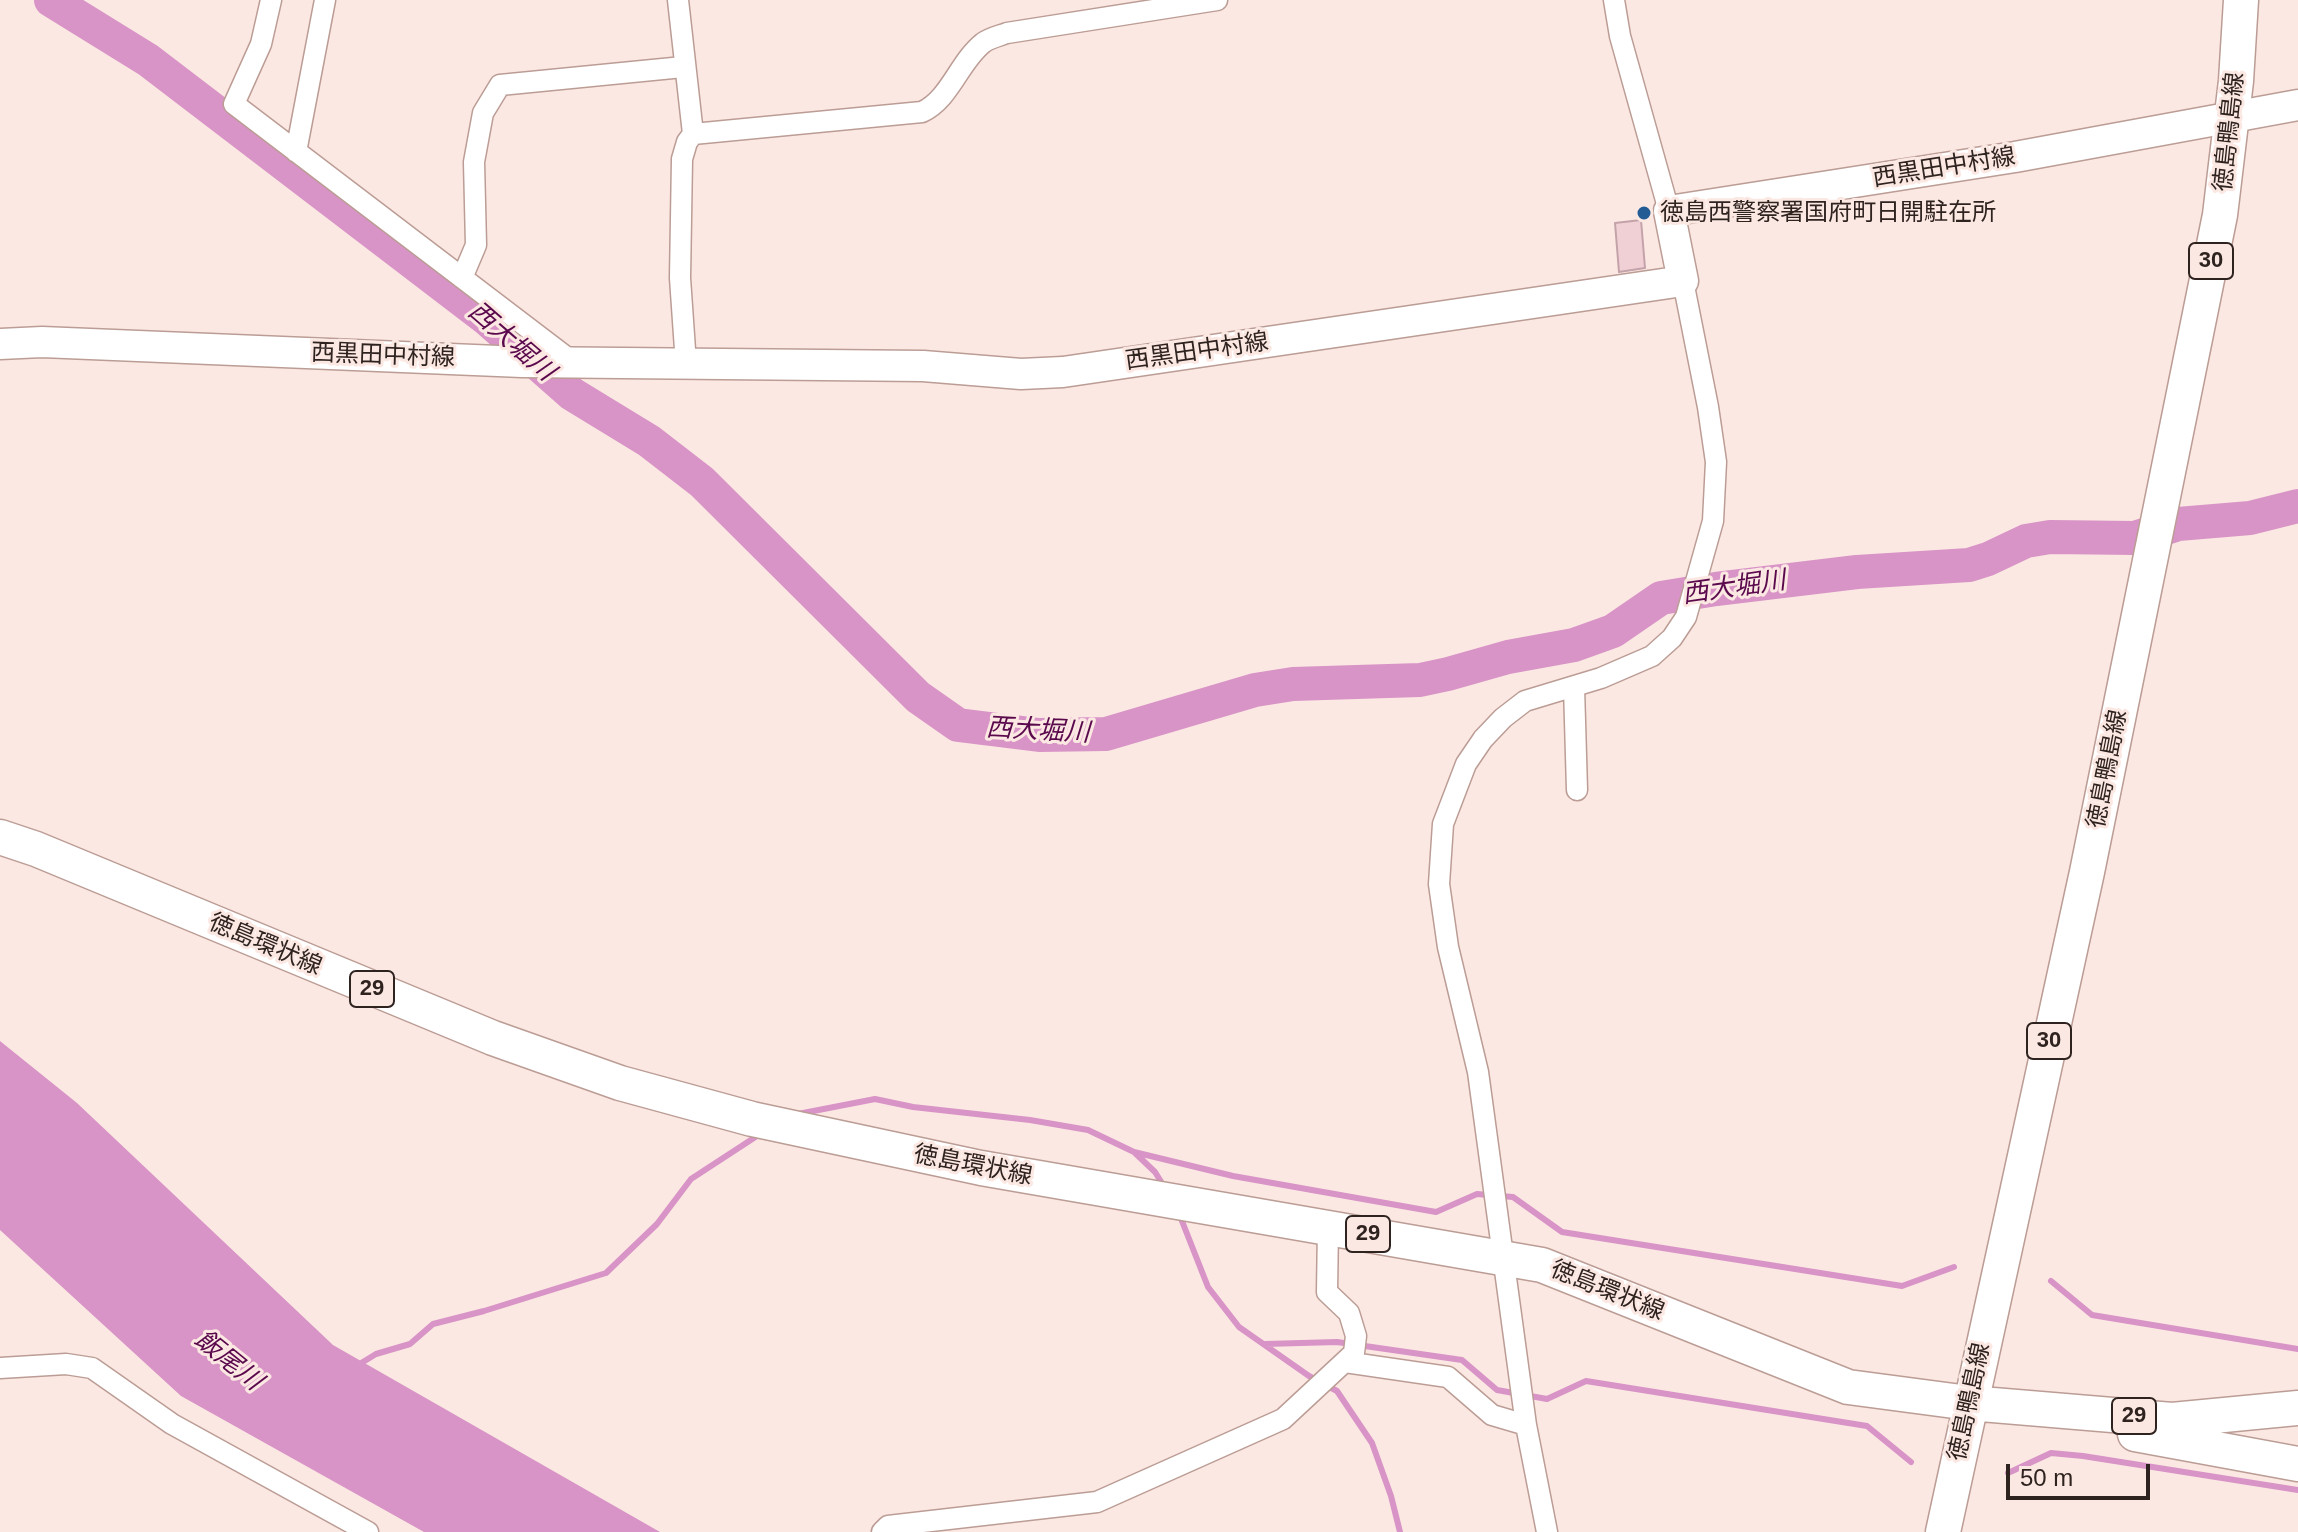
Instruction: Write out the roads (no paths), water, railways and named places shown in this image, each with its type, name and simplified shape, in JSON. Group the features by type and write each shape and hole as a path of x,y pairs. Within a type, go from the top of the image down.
{"main road":[{"name":"徳島鴨島線","path":"1943,1532 2087,872 2220,215 2233,117 2241,0"},
{"name":"西黒田中村線","path":"1669,211 2015,157 2298,105"},
{"path":"1669,211 1683,281"},
{"name":"西黒田中村線","path":"0,344 42,342 549,362 923,366 1021,374 1063,372 1683,281"},
{"name":"徳島環状線","path":"0,837 36,849 493,1038 620,1083 752,1119 981,1168 1542,1265 1848,1387 1969,1403 2172,1420 2298,1408"},
{"name":"徳島環状線","path":"1969,1403 2298,1464"}],"street":[{"path":"271,0 261,44 234,104 462,278 549,362"},
{"path":"296,152 325,0"},
{"path":"678,0 683,67 693,134 682,159 680,278 686,364"},
{"path":"693,134 922,112 933,107 985,41 1007,33 1217,0"},
{"path":"1614,0 1620,36 1669,211"},
{"path":"462,278 476,245 474,162 483,113 500,85 683,67"},
{"path":"1547,1532 1521,1394 1478,1072 1448,947 1439,884 1443,824 1466,764 1483,739 1503,718 1525,701 1601,678 1652,656 1672,638 1686,617 1713,521 1716,462 1683,281"},
{"path":"1574,687 1577,790"},
{"path":"882,1532 888,1526 1097,1502 1283,1419 1349,1354 1349,1313 1327,1292 1328,1227"},
{"path":"1349,1354 1448,1377 1492,1415 1526,1425"},
{"path":"0,1368 66,1364 92,1368 172,1424 368,1532"}],"water":[{"name":"飯尾川","path":"0,1041 77,1103 333,1345 660,1532 424,1532 181,1396 0,1230"}],"waterway":[{"name":"西大堀川","path":"51,0 148,60 487,319 572,394 649,441 702,482 918,697 958,725 1039,735 1106,734 1255,690 1293,684 1420,680 1508,657 1574,645 1613,631 1661,598 1857,572 1969,565 2026,541 2050,537 2135,538 2178,524 2250,518 2298,506"},
{"path":"798,1114 875,1099 913,1107 1088,1130 1134,1152 1155,1172 1165,1188"},
{"path":"358,1365 376,1354 410,1344 433,1324 606,1273 657,1224 691,1179 760,1134"},
{"path":"1134,1152 1233,1176 1436,1212 1477,1194 1489,1195"},
{"path":"1501,1196 1513,1197 1562,1232 1902,1286 1954,1267"},
{"path":"1180,1216 1208,1287 1239,1327 1309,1376 1337,1391 1372,1443 1400,1532"},
{"path":"2051,1281 2092,1315 2298,1349"},
{"path":"1265,1344 1337,1342 1462,1360 1497,1390 1547,1399 1586,1381 1867,1426 1911,1462"},
{"path":"2008,1473 2051,1453 2298,1490"}],"place":[{"name":"徳島西警察署国府町日開駐在所","path":"1644,213"}]}
